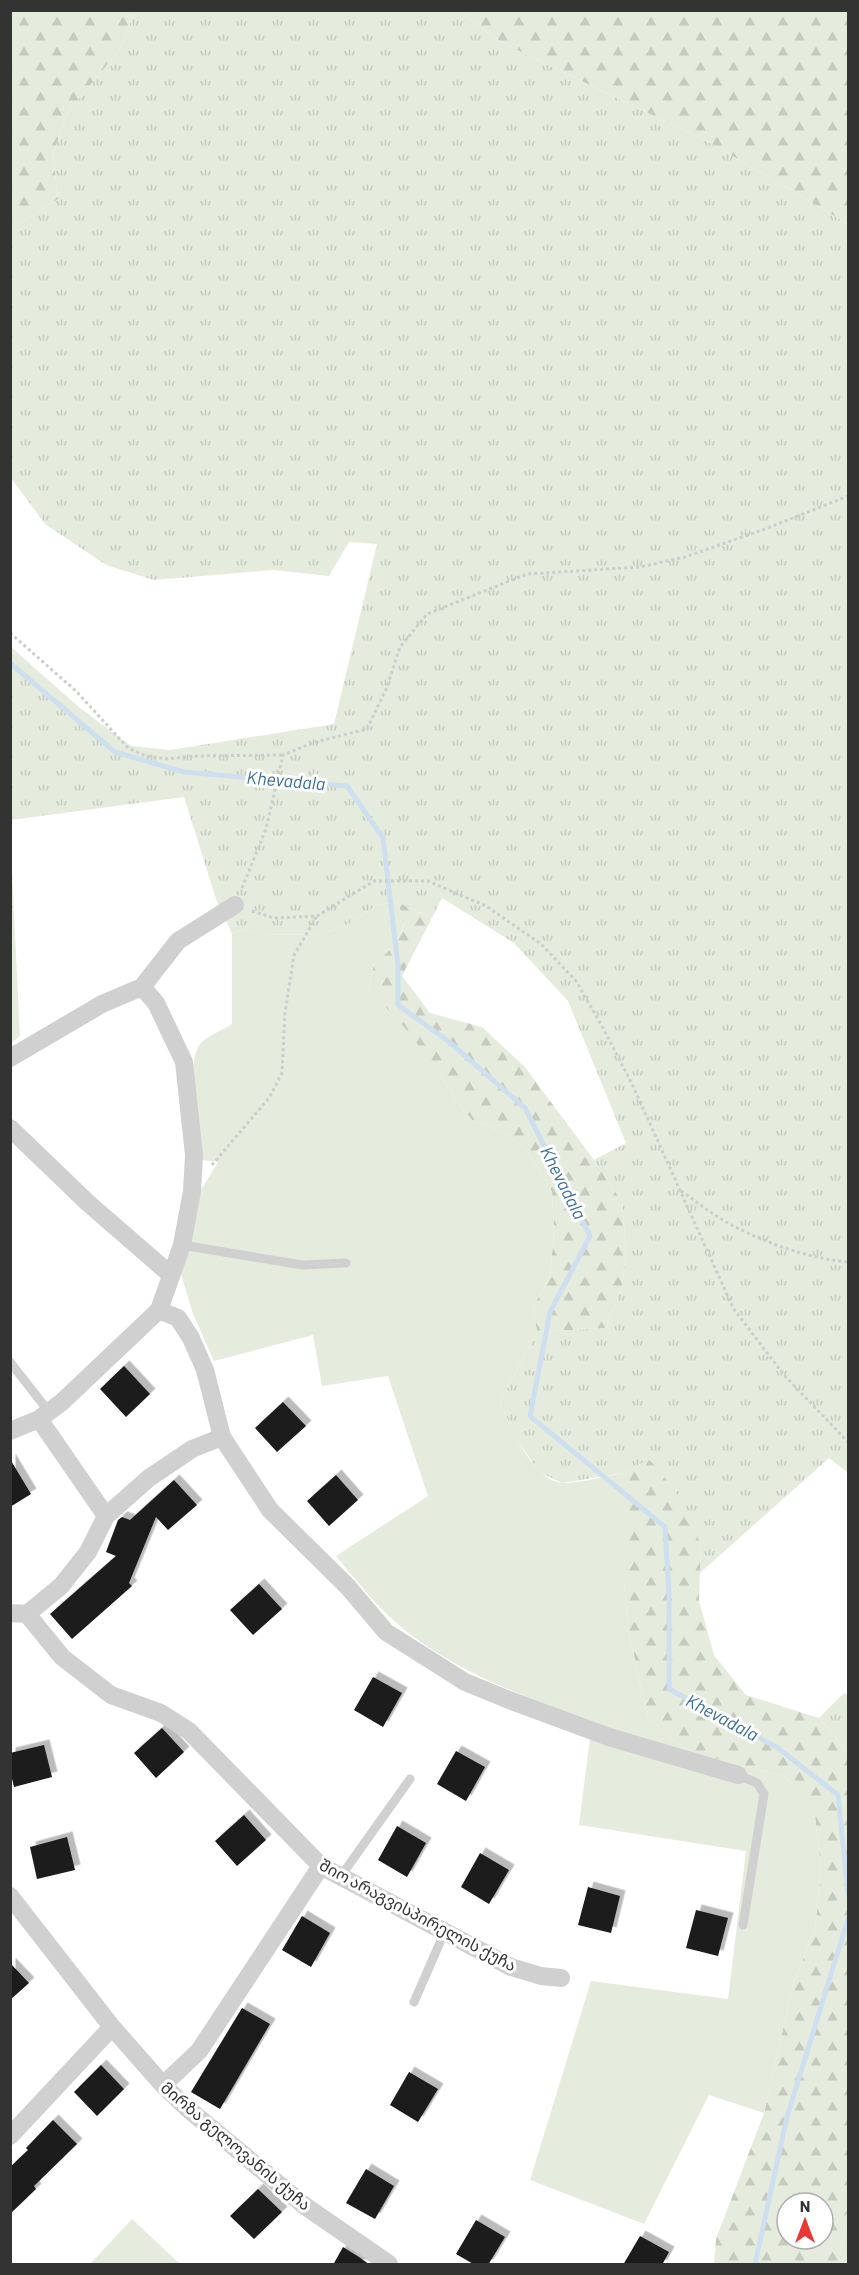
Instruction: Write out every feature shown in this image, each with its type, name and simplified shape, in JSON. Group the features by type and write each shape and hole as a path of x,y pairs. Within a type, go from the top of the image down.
{"street":[{"path":"10,1058 102,1004 142,987 178,942 235,905"},
{"path":"11,1430 44,1416 159,1310 182,1245 192,1191 194,1155 184,1062 156,1003 142,987"},
{"path":"10,1128 88,1203 171,1275"},
{"path":"159,1310 178,1318 191,1338 205,1370 222,1437 270,1510 348,1587 386,1632 465,1682 509,1700 609,1737 738,1775"},
{"path":"44,1416 106,1516"},
{"path":"19,1613 61,1586 88,1552 106,1516 149,1478 192,1449 222,1437"},
{"name":"შიო არაგვისპირელის ქუჩა","path":"19,1613 62,1657 111,1695 161,1713 189,1731 321,1866 511,1966 541,1976 561,1978"},
{"path":"163,2085 199,2051 321,1866"},
{"name":"მირზა გელოვანის ქუჩა","path":"10,1896 112,2027 163,2085 187,2108 305,2206 389,2265"},
{"path":"10,2136 112,2027"}],"lane":[{"path":"182,1245 302,1265 346,1263"},
{"path":"10,1362 44,1416"},
{"path":"738,1775 757,1783 764,1794 743,1925"},
{"path":"341,1876 410,1779"},
{"path":"414,2002 445,1931"}],"path":[{"path":"10,633 76,691 128,748 146,756 168,759 194,756 283,755 312,743 367,729 387,687 400,646 427,614 527,574 640,567 685,557 849,496"},
{"path":"283,755 266,829 235,905 274,918 317,916"},
{"path":"192,1191 269,1098 282,1073 285,1013 294,955 317,916 374,881 428,881 486,906 541,944 576,981 633,1086 733,1308 784,1375 849,1442"},
{"path":"680,1190 728,1223 775,1245 828,1260 849,1262"}],"green space":[{"path":"11,10 135,11 120,49 68,112 53,154 58,199 11,229"},
{"path":"135,11 458,11 501,42 714,145 848,224 848,1473 829,1458 700,1573 701,1543 650,1459 624,1473 562,1483 539,1472 516,1438 500,1402 537,1332 606,1328 622,1286 626,1250 622,1202 594,1160 626,1143 568,1001 514,943 442,898 432,918 397,902 377,905 351,923 323,934 261,935 243,930 232,934 216,899 184,797 11,820 11,647 80,708 131,746 170,750 334,724 377,544 349,542 329,576 273,570 154,580 106,565 45,524 11,478 11,229 58,199 53,154 68,112 120,49"},
{"path":"458,11 848,11 848,224 714,145 501,42"},
{"path":"10,827 15,934 10,934"},
{"path":"397,902 432,918 402,976 430,1013 482,1027 524,1066 594,1160 622,1202 626,1250 622,1286 606,1328 537,1332 533,1307 550,1276 554,1232 552,1192 530,1155 509,1135 472,1120 442,1077 368,988 374,964 395,945 405,923"},
{"path":"397,902 405,922 395,945 374,964 368,988 407,1030 472,1120 509,1135 530,1155 552,1192 554,1231 550,1276 533,1307 537,1332 500,1402 510,1425 533,1463 553,1480 570,1483 624,1473 624,1581 628,1628 647,1716 687,1752 787,1777 815,1816 821,1869 815,1928 793,1985 764,2113 709,2095 644,2224 530,2180 591,1981 728,1999 746,1851 579,1825 590,1738 598,1724 516,1693 463,1668 438,1653 414,1637 383,1611 336,1556 428,1496 388,1376 322,1386 313,1335 214,1361 193,1314 181,1274 198,1195 218,1162 201,1160 194,1099 193,1066 200,1044 232,1024 232,934 243,930 261,935 323,934 351,923 377,905"},
{"path":"11,934 15,934 20,1036 11,1043"},
{"path":"649,1459 675,1490 701,1544 699,1601 714,1655 746,1695 819,1718 848,1752 848,2205 839,2264 714,2264 716,2239 764,2113 793,1985 815,1928 821,1869 815,1817 787,1777 687,1752 647,1716 628,1628 624,1581 624,1473"},
{"path":"844,1693 848,1695 848,1752 819,1718"},
{"path":"848,2205 848,2264 839,2264 839,2263"},
{"path":"132,2219 180,2264 90,2264"}],"building":[{"path":"124,1366 150,1394 126,1417 100,1389"},
{"path":"283,1402 306,1426 277,1452 255,1428"},
{"path":"10,1459 31,1494 10,1507"},
{"path":"336,1475 358,1500 329,1526 307,1501"},
{"path":"174,1480 197,1505 168,1530 156,1517 129,1583 132,1586 72,1639 50,1614 116,1556 106,1552 118,1520 122,1517 130,1520"},
{"path":"259,1584 282,1609 253,1635 230,1610"},
{"path":"373,1677 402,1693 383,1727 354,1710"},
{"path":"162,1728 184,1752 156,1778 134,1753"},
{"path":"44,1745 52,1777 14,1787 10,1770 10,1753"},
{"path":"456,1751 485,1767 466,1801 437,1784"},
{"path":"244,1815 266,1840 237,1866 215,1841"},
{"path":"397,1826 426,1843 407,1877 378,1860"},
{"path":"67,1837 75,1870 37,1879 30,1847"},
{"path":"480,1853 509,1870 489,1904 461,1887"},
{"path":"588,1887 620,1896 611,1933 578,1925"},
{"path":"696,1910 728,1918 718,1956 686,1948"},
{"path":"302,1916 330,1933 311,1967 282,1950"},
{"path":"10,1963 29,1983 10,2000"},
{"path":"242,2008 270,2024 220,2109 191,2092"},
{"path":"101,2065 124,2089 97,2116 74,2092"},
{"path":"409,2072 438,2089 418,2122 390,2105"},
{"path":"53,2120 77,2144 34,2186 36,2189 10,2214 10,2167 28,2150 26,2148"},
{"path":"366,2169 394,2186 375,2219 346,2203"},
{"path":"258,2189 282,2212 254,2239 230,2216"},
{"path":"476,2220 505,2237 488,2265 475,2265 456,2254"},
{"path":"640,2236 669,2252 662,2265 623,2265"},
{"path":"343,2247 359,2257 370,2265 333,2265"}],"waterway":[{"name":"Khevadala","path":"10,663 115,752 184,772 347,786 383,838 398,966 398,1005 448,1041 525,1108 590,1236 550,1312 530,1416 665,1527 669,1594 669,1689 778,1748 838,1795 848,1894"},
{"name":"Khevadala","path":"755,2264 787,2117 848,1919"}]}
